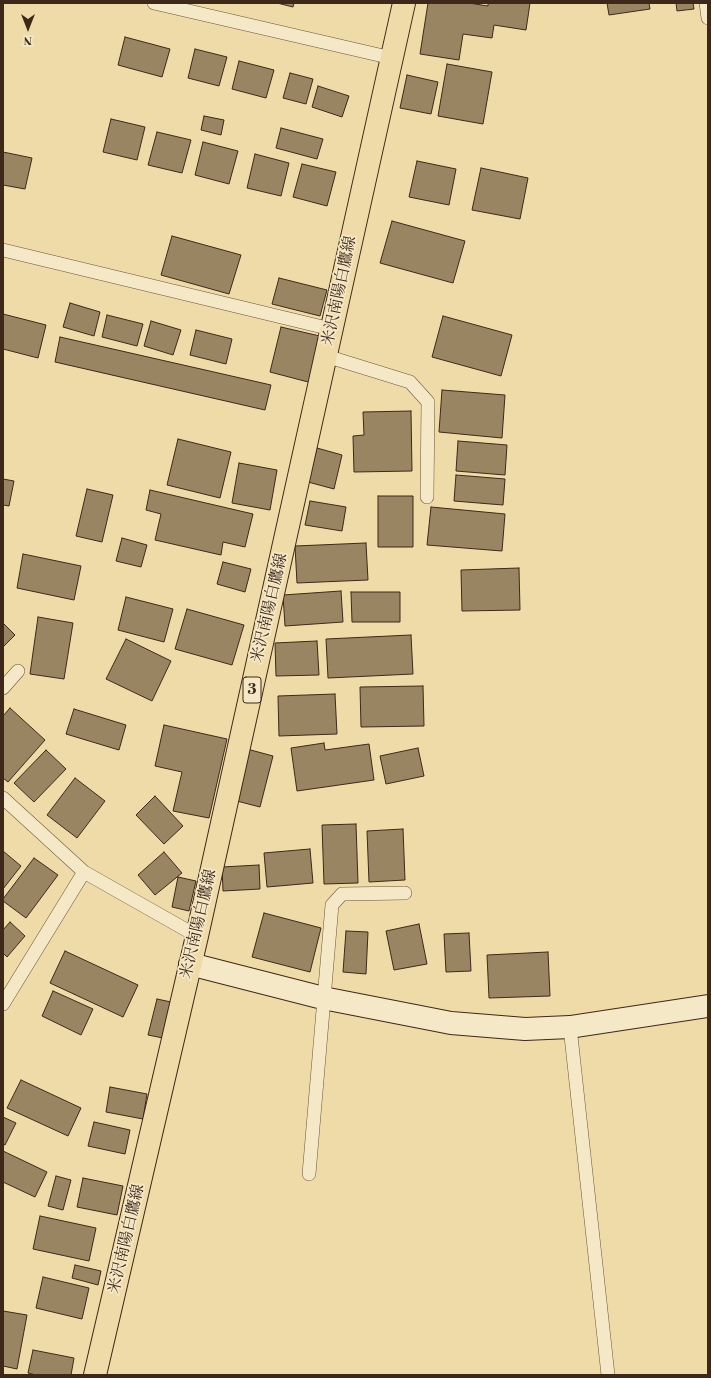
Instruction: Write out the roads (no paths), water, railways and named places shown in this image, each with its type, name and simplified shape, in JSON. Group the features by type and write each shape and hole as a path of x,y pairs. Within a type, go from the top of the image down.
{"main road":[{"name":"米沢南陽白鷹線","path":"95,1375 197,936 404,3"}],"street":[{"path":"190,964 323,998 451,1023 525,1029 570,1027 708,1006"}],"lane":[{"path":"154,3 392,58"},
{"path":"706,3 708,18"},
{"path":"3,250 331,329"},
{"path":"326,356 410,382 428,402 427,498"},
{"path":"3,688 18,671"},
{"path":"3,798 84,872 197,936"},
{"path":"3,1004 84,872"},
{"path":"309,1174 332,905 342,894 405,893"},
{"path":"570,1027 608,1375"}]}
